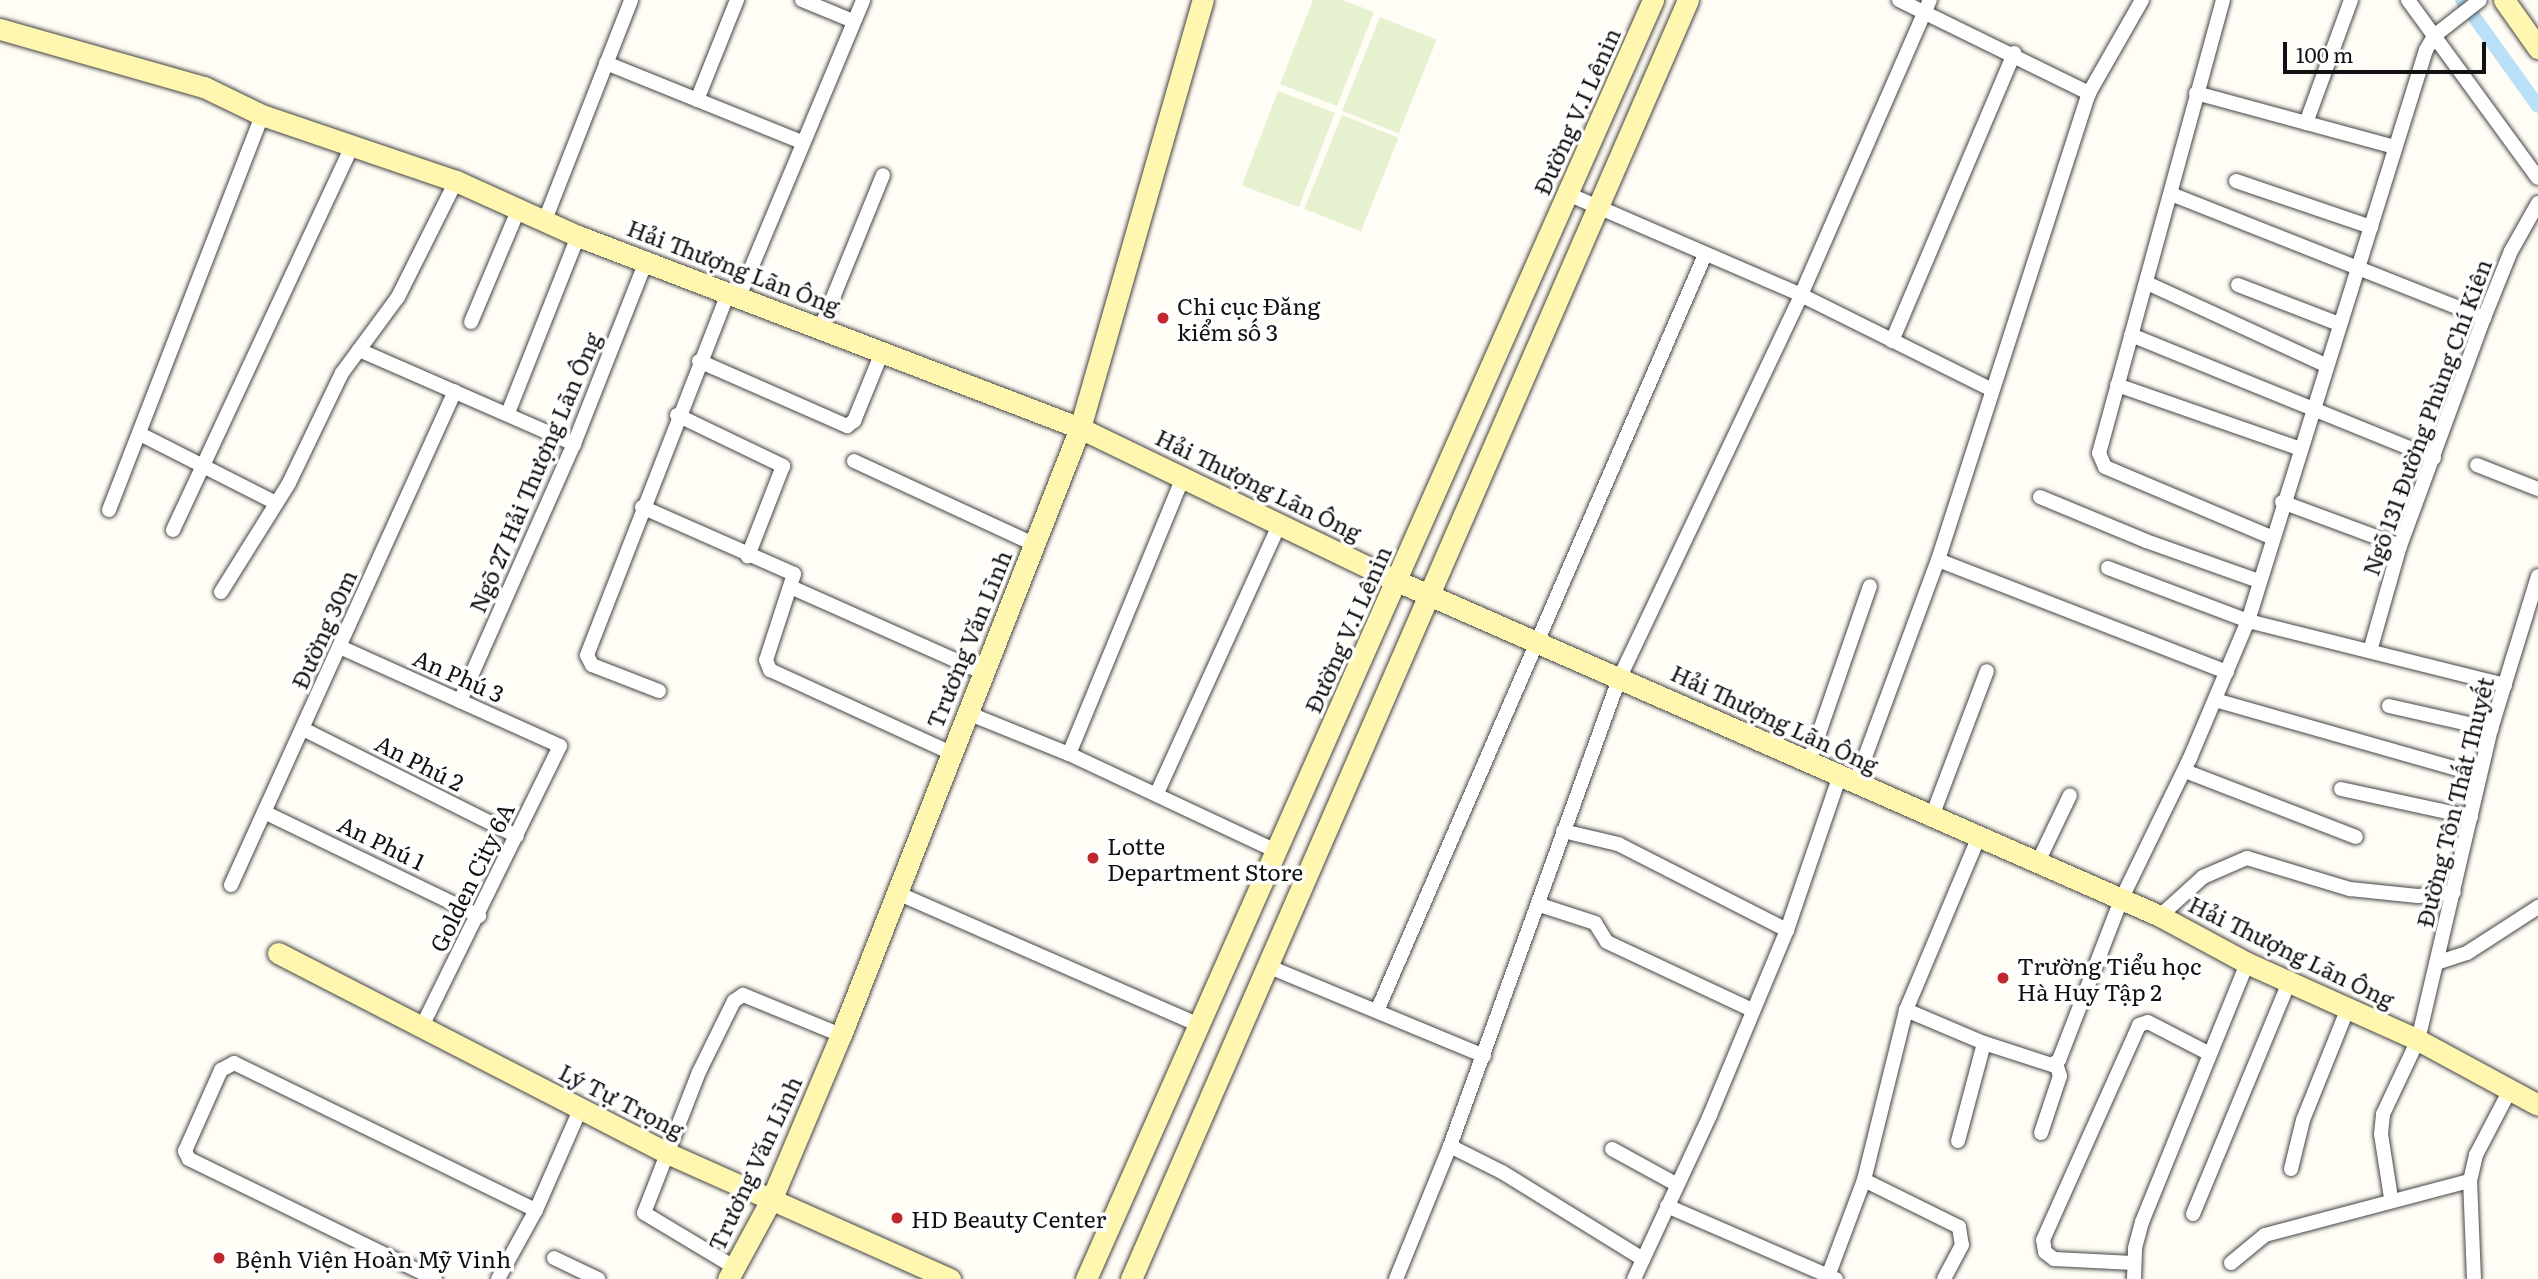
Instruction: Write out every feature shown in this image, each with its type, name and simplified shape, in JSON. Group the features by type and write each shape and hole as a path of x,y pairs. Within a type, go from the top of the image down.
{"street":[{"path":"545,220 631,0"},
{"path":"697,100 737,0"},
{"path":"802,0 853,21"},
{"path":"659,691 593,665 587,657 699,361 734,295 863,0"},
{"name":"Trương Văn Lĩnh","path":"731,1273 772,1198 841,1035 965,712 1080,428 1203,0"},
{"path":"1899,0 1927,6 2089,93"},
{"path":"1634,1279 1787,930 1938,560 1990,389 2089,93 2140,4 2124,0"},
{"path":"2223,0 2099,453 2105,467 2271,537"},
{"path":"2306,123 2351,0"},
{"path":"2408,0 2538,178"},
{"path":"2504,0 2538,48"},
{"path":"2041,1133 2060,1076 2056,1064 2121,900 2185,771 2248,621 2298,448 2395,147 2434,36 2479,1"},
{"path":"1131,1279 1684,9 1652,3"},
{"name":"Đường V.I Lênin","path":"1086,1279 1201,1026 1652,3"},
{"path":"1396,1279 1484,1056 1620,677 1801,295 1927,6"},
{"name":"Hải Thượng Lãn Ông","path":"0,29 204,87 262,115 456,181 578,236 647,259 1080,428 1184,475 1279,525 1397,581 1538,639 1931,819 2160,916 2248,963 2417,1040 2509,1092 2538,1105"},
{"path":"1892,341 2014,53"},
{"path":"606,63 802,142"},
{"path":"2196,93 2395,147"},
{"path":"109,510 262,115"},
{"path":"173,530 205,468 352,146"},
{"path":"821,327 883,174"},
{"path":"220,592 315,435 342,373 398,296 456,181"},
{"path":"2236,181 2371,227"},
{"path":"1568,194 1801,295 1990,389"},
{"path":"2171,194 2484,318"},
{"name":"Ngõ 131 Đường Phùng Chí Kiên","path":"2370,651 2400,546 2484,318 2511,251 2538,203"},
{"path":"471,322 519,211"},
{"path":"508,413 578,236"},
{"path":"1377,1011 1705,255"},
{"name":"Ngõ 27 Hải Thượng Lãn Ông","path":"460,701 574,444 647,259"},
{"path":"2147,283 2325,365"},
{"path":"2238,285 2339,324"},
{"path":"2131,335 2434,458"},
{"path":"359,350 574,444"},
{"path":"699,361 847,426 854,421 884,350"},
{"path":"2118,385 2298,448"},
{"name":"Đường 30m","path":"231,885 455,391"},
{"path":"677,415 783,466 748,556"},
{"path":"140,434 276,503"},
{"path":"854,461 1034,544"},
{"path":"2477,465 2538,489"},
{"path":"1069,754 1184,475"},
{"path":"2040,497 2146,541 2259,581"},
{"path":"2282,502 2400,546"},
{"path":"642,507 748,556 790,570 796,578 766,660 768,668 951,753"},
{"path":"1157,793 1279,525"},
{"path":"1938,560 2227,672"},
{"path":"2108,568 2248,621 2505,685"},
{"name":"Đường Tôn Thất Thuyết","path":"2391,1198 2381,1126 2417,1040 2439,962 2479,775 2538,576"},
{"path":"1809,762 1870,586"},
{"path":"793,588 982,672"},
{"name":"An Phú 3","path":"340,647 560,746"},
{"path":"1931,819 1987,671"},
{"path":"2215,700 2479,775"},
{"path":"2389,706 2491,729"},
{"path":"965,712 1157,793 1276,851"},
{"name":"An Phú 2","path":"303,729 517,836"},
{"name":"Golden City 6A","path":"421,1028 479,916 560,746"},
{"path":"2185,771 2356,837"},
{"path":"2341,789 2471,817"},
{"path":"2037,864 2070,795"},
{"name":"An Phú 1","path":"264,811 479,916"},
{"path":"1563,831 1618,844 1787,930"},
{"path":"1667,1206 1831,1278 1864,1180 1906,1010 1978,839"},
{"path":"2160,916 2203,877 2247,858 2350,888 2418,896 2454,892"},
{"path":"897,893 1201,1026"},
{"path":"1540,905 1595,923 1607,942 1752,1010"},
{"path":"2439,962 2467,953 2538,907"},
{"name":"Lý Tự Trọng","path":"278,953 667,1153 945,1278"},
{"path":"2134,1279 2133,1263 2142,1222 2208,1053 2248,963"},
{"path":"1267,966 1484,1056"},
{"path":"2193,1214 2289,982"},
{"path":"731,1273 644,1213 708,1052 739,996 747,995 841,1035"},
{"path":"2291,1169 2303,1120 2348,1008"},
{"path":"1906,1010 1984,1043 2056,1064"},
{"path":"2133,1263 2054,1259 2045,1252 2043,1240 2139,1025 2148,1022 2208,1053"},
{"path":"1958,1141 1984,1043"},
{"path":"435,1279 189,1159 185,1151 222,1070 234,1063 536,1210"},
{"path":"2474,1279 2470,1181 2476,1155 2509,1092"},
{"path":"498,1279 536,1210 580,1110"},
{"path":"1450,1146 1502,1172 1643,1259"},
{"path":"1612,1149 1676,1184"},
{"path":"1864,1180 1959,1227 1962,1245 1944,1279"},
{"path":"2231,1263 2265,1235 2391,1198 2470,1181"},
{"path":"554,1258 598,1279"}],"green space":[{"path":"1313,0 1342,0 1374,12 1337,106 1280,84"},
{"path":"1380,17 1437,40 1399,133 1342,111"},
{"path":"1278,91 1335,113 1299,207 1242,185"},
{"path":"1342,115 1399,138 1361,231 1304,209"}],"waterway":[{"path":"2462,0 2538,106"}],"place":[{"name":"Chi cục Đăng kiểm số 3","path":"1163,318"},
{"name":"Lotte Department Store","path":"1093,858"},
{"name":"Trường Tiểu học Hà Huy Tập 2","path":"2003,978"},
{"name":"HD Beauty Center","path":"897,1218"},
{"name":"Bệnh Viện Hoàn Mỹ Vinh","path":"219,1258"}]}
